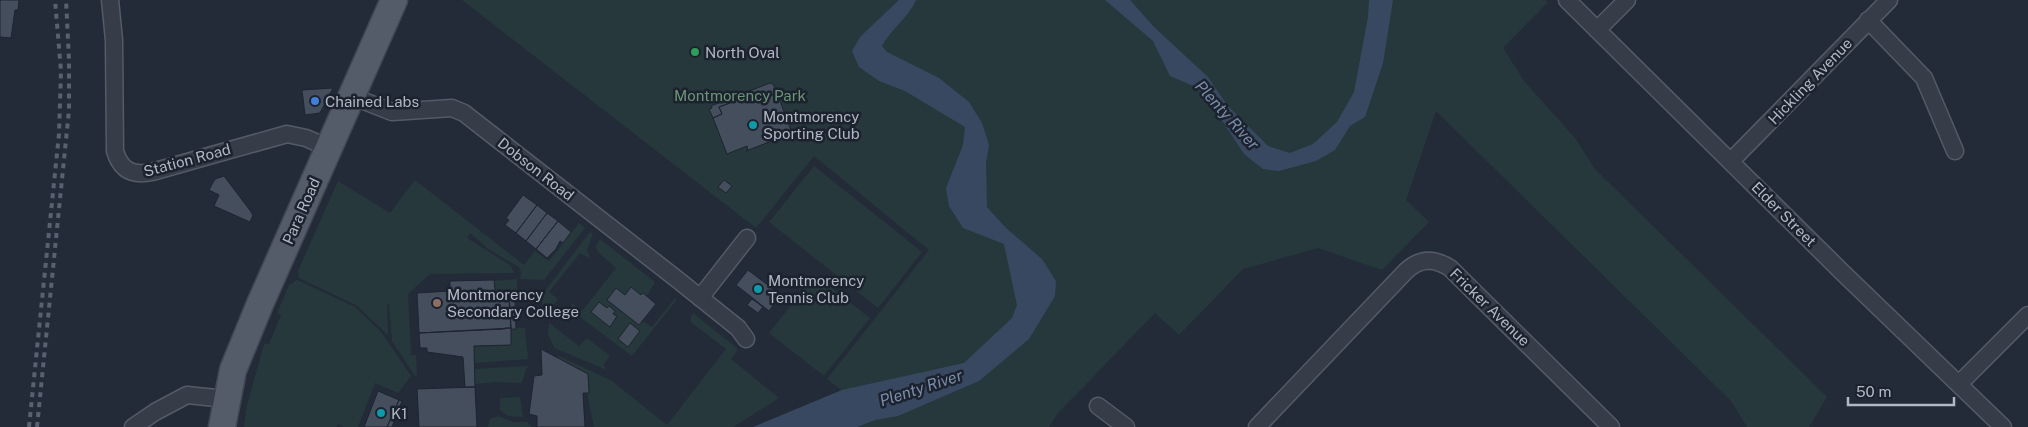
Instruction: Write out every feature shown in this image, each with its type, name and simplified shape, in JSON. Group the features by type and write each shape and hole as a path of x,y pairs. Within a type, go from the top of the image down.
{"main road":[{"name":"Para Road","path":"222,427 226,399 236,362 394,0"}],"street":[{"name":"Station Road","path":"110,0 114,40 115,152 118,161 124,169 132,173 141,174 152,172 287,134 298,135 329,148"},
{"name":"Elder Street","path":"1567,0 1876,306 2003,427"},
{"path":"1598,30 1627,0"},
{"name":"Hickling Avenue","path":"1730,161 1889,0"},
{"path":"1868,20 1924,78 1955,151"},
{"name":"Dobson Road","path":"351,96 392,112 447,108 460,110 738,328 746,339"},
{"path":"700,298 747,238"},
{"name":"Fricker Avenue","path":"1257,427 1406,271 1417,263 1433,260 1450,268 1611,427"},
{"path":"1960,384 2028,315"},
{"path":"133,427 186,395 226,399"},
{"path":"1098,406 1126,427"}],"green space":[{"name":"Montmorency Park","path":"462,0 1546,0 1548,2 1503,48 1525,82 1575,138 1595,169 1827,397 1809,427 1747,427 1731,401 1436,111 1406,200 1429,222 1382,270 1318,248 1243,269 1179,335 1155,313 1058,413 1049,427 802,427 860,405 827,379 929,250 814,156 756,228"},
{"path":"814,166 922,252 878,308 769,222"},
{"path":"415,180 524,265 535,251 549,261 579,223 585,228 544,280 520,279 521,272 519,267 487,248 470,233 467,238 510,265 514,273 430,274 408,294 411,355 416,355 417,375 415,376 392,341 389,303 387,305 388,335 356,305 299,278 298,271 338,181 390,213"},
{"path":"590,232 593,234 587,250 591,259 580,253 549,292 558,299 551,311 538,300"},
{"path":"600,239 655,282 647,296 643,293 641,295 631,288 625,295 616,288 607,300 639,325 643,321 652,327 676,299 632,356 572,311 572,303 582,311 616,268 597,251 596,246"},
{"path":"815,275 870,318 824,376 769,333"},
{"path":"517,279 517,301 509,300 509,290 495,290 494,281"},
{"path":"297,280 355,307 382,333 411,376 398,393 375,383 358,427 344,427 338,424 336,427 244,427 247,405 263,348 265,343 269,344 281,315 277,313 289,285"},
{"path":"693,313 738,349 731,359 779,398 733,427 594,427 587,393 589,393 588,374 556,357 559,356 612,381 667,425 726,349 691,322"},
{"path":"549,323 579,346 587,338 610,356 603,365 606,368 604,369 555,348 548,335"},
{"path":"511,328 525,328 528,359 474,363 474,346 511,345"},
{"path":"528,366 521,383 496,382 475,384 475,369"},
{"path":"520,397 523,417 508,416 500,410 500,398"},
{"path":"498,416 513,422 527,422 532,427 488,427 490,419"}],"water":[{"name":"Plenty River","path":"899,0 916,0 909,12 882,46 887,52 939,78 969,102 982,123 989,145 986,163 987,207 1006,228 1042,259 1056,281 1055,296 1029,339 979,381 898,416 875,420 857,427 753,427 842,390 964,363 1012,318 1017,305 1004,244 963,228 949,206 946,188 963,145 965,127 905,91 879,81 859,67 852,51 860,37"},
{"name":"Plenty River","path":"1105,0 1130,0 1154,27 1208,77 1227,105 1268,146 1290,153 1313,144 1337,122 1354,92 1368,17 1369,0 1393,0 1383,63 1365,117 1350,126 1335,150 1316,161 1279,171 1263,169 1244,154 1208,99 1196,87 1170,76 1153,41"}],"building":[{"path":"0,0 19,0 18,10 15,10 11,38 0,37"},
{"path":"770,83 773,84 777,93 765,98 762,91 719,107 722,114 713,118 709,109 712,108 711,106"},
{"name":"Chained Labs","path":"333,88 320,113 305,115 302,90"},
{"name":"Montmorency Sporting Club","path":"762,91 765,98 777,93 792,133 746,151 748,150 747,146 727,154 713,118 722,114 719,107"},
{"path":"224,176 253,215 250,222 214,206 219,195 209,190 215,179"},
{"path":"724,180 732,186 726,193 718,187"},
{"path":"523,195 537,205 516,233 505,225 509,220 506,218"},
{"path":"537,205 547,213 526,241 516,233"},
{"path":"547,213 558,221 536,249 526,241"},
{"path":"558,221 571,232 563,243 560,241 556,249 547,258 536,249"},
{"name":"Montmorency Tennis Club","path":"748,270 781,295 769,311 736,285"},
{"path":"494,280 495,290 509,290 511,328 419,333 417,293 450,291 450,281"},
{"path":"631,287 641,295 643,293 656,304 639,325 607,300 616,288 625,295"},
{"path":"752,299 763,307 758,313 747,305"},
{"path":"509,300 515,300 516,329 511,329"},
{"path":"599,302 615,311 613,314 617,316 610,327 591,312"},
{"path":"630,323 640,331 628,347 618,339"},
{"path":"511,328 511,345 474,346 475,387 465,387 463,357 427,352 427,348 420,348 419,333"},
{"path":"541,349 588,374 589,393 583,393 585,427 537,427 537,416 529,414 534,376 542,375"},
{"path":"475,387 477,427 419,427 417,389"},
{"name":"K1","path":"378,391 399,400 387,427 364,427"},
{"path":"399,400 402,401 392,427 387,427"}],"railway":[{"path":"29,427 59,134 61,71 55,0"},
{"path":"37,427 69,110 66,0"}],"place":[{"name":"North Oval","path":"695,52"},
{"name":"Chained Labs","path":"315,101"},
{"name":"Montmorency Sporting Club","path":"753,125"},
{"name":"Montmorency Tennis Club","path":"758,289"},
{"name":"Montmorency Secondary College","path":"437,303"},
{"name":"K1","path":"381,413"}]}
